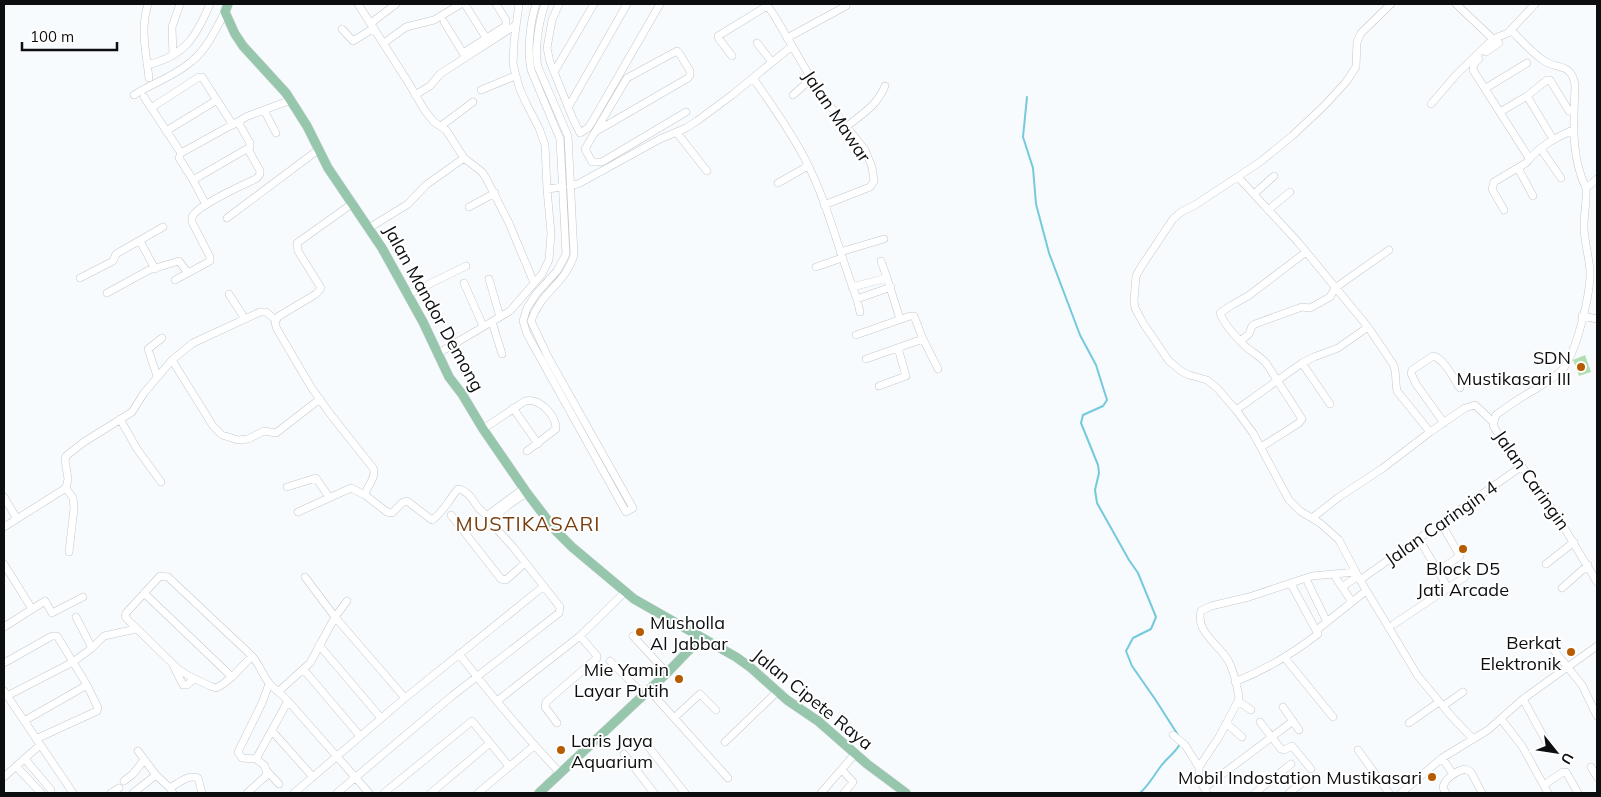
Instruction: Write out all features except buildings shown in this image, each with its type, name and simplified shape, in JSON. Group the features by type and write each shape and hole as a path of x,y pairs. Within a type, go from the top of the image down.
{"main road":[{"name":"Jalan Mandor Demong","path":"226,8 235,34 243,46 270,73 291,100 328,168 369,228 426,328 450,378 525,490 563,539 625,592 649,609 697,636"},
{"path":"538,793 667,673 689,650 697,636"},
{"name":"Jalan Cipete Raya","path":"697,636 736,657 750,667 777,692 818,721 900,792"}],"street":[{"path":"148,4 143,24 143,33 149,78"},
{"path":"173,55 172,27 180,4"},
{"path":"148,65 162,62 186,46 192,39 210,4"},
{"path":"358,4 432,119 450,136 464,158 482,172 494,193 534,283"},
{"path":"342,29 353,41 373,26 396,4"},
{"path":"444,22 463,53 506,26 506,20 496,4"},
{"path":"437,354 500,318 513,308 546,268 550,255 552,233 547,189 546,152 543,136 515,76 513,54 520,4"},
{"path":"536,4 533,12 528,58 537,74 568,136 574,255 564,276 542,299 532,321 545,359 626,512 634,508 545,359 527,334 523,321 527,308 536,294 557,271 566,254 560,138 537,74 536,58 541,14 545,4"},
{"path":"559,4 552,20 548,48 550,62 569,106 572,119 592,162 602,162 686,112"},
{"path":"554,72 594,4"},
{"path":"569,106 627,4"},
{"path":"585,149 660,4"},
{"path":"1391,4 1359,36 1356,48 1356,67 1334,96 1281,146 1238,177 1181,212 1173,219 1136,276 1134,301 1135,308 1158,348 1169,361 1181,371 1214,384 1253,433 1289,500 1300,511 1326,527 1339,540 1358,576 1418,676 1473,739"},
{"path":"1456,4 1496,41"},
{"path":"1431,104 1456,75 1511,30 1535,4"},
{"path":"384,43 406,27 434,20 463,5 486,38"},
{"path":"732,56 718,39 718,36 767,5"},
{"name":"Jalan Mawar","path":"767,5 826,104 860,144 869,158 874,181 870,187 824,205"},
{"path":"788,38 846,6"},
{"path":"134,95 194,60 210,40 226,8"},
{"path":"415,95 430,86 440,74 516,25"},
{"path":"1511,30 1542,60 1564,67 1572,76 1575,84 1573,130 1578,168 1586,188 1597,179"},
{"path":"1496,41 1474,64 1473,70 1529,158"},
{"path":"757,43 772,62"},
{"path":"571,185 578,184 697,121 792,46"},
{"path":"580,133 588,128 624,76 676,51 679,53 690,71 688,78 595,132"},
{"path":"1486,88 1527,63"},
{"path":"481,90 515,76"},
{"path":"151,108 199,77 203,78 217,100 250,143 248,149 194,180"},
{"path":"753,78 793,138 808,166 824,205 860,312"},
{"path":"793,95 811,80"},
{"path":"1500,112 1527,96 1547,80 1550,80 1569,111"},
{"path":"846,127 876,103 885,86"},
{"path":"1527,96 1553,138"},
{"path":"144,97 181,153"},
{"path":"166,131 217,100"},
{"path":"206,205 194,180 179,158 181,153 264,110 291,100"},
{"path":"441,126 473,102"},
{"path":"264,110 276,133"},
{"path":"1504,210 1492,189 1492,185 1526,163 1529,158 1553,138 1573,130"},
{"path":"677,132 707,172"},
{"path":"1541,148 1561,178"},
{"path":"175,280 210,259 192,222 194,215 206,205 259,176 260,171 248,149"},
{"path":"227,218 318,150"},
{"path":"369,228 408,204 426,185 464,158"},
{"path":"778,184 808,166"},
{"path":"1518,168 1533,196"},
{"path":"1254,194 1274,176"},
{"path":"1238,177 1306,252 1368,327 1395,368 1397,391 1430,432"},
{"path":"547,189 563,187"},
{"name":"Jalan Caringin","path":"1586,188 1587,200 1584,212 1584,231 1590,279 1572,356 1555,377 1504,409 1496,415 1493,422 1494,428 1574,542 1597,582"},
{"path":"1268,210 1290,192"},
{"path":"469,206 494,193"},
{"path":"353,204 297,243 298,251 321,288 316,294 279,316 275,323 320,399 375,471 365,495"},
{"path":"80,278 113,261 116,254 163,228"},
{"path":"816,267 841,255 884,239"},
{"path":"140,241 155,269"},
{"path":"1240,340 1248,334 1253,325 1302,307 1310,308 1330,296 1335,288 1389,250"},
{"path":"1261,447 1299,423 1302,419 1266,363 1240,340 1220,315 1222,311 1248,296 1306,252"},
{"path":"107,293 145,272 179,261 188,273"},
{"path":"881,262 900,319"},
{"path":"407,296 466,266"},
{"path":"852,287 887,278"},
{"path":"489,279 500,318"},
{"path":"464,283 484,326"},
{"path":"857,299 891,288"},
{"path":"229,294 245,319"},
{"path":"69,552 74,503 66,488 68,479 66,456 84,442 132,412 172,360 193,343 263,311 276,320"},
{"path":"856,334 914,316 938,369"},
{"path":"1582,316 1597,319"},
{"path":"492,322 502,354"},
{"path":"1236,410 1302,363 1338,348 1368,327"},
{"path":"158,376 148,349 162,338"},
{"path":"866,359 923,339"},
{"path":"879,386 906,376 898,348"},
{"path":"1444,423 1416,384 1411,373 1412,370 1435,356 1442,362 1460,388"},
{"path":"172,360 213,426 222,435 230,439 248,439 264,431 276,433 320,399"},
{"path":"1302,363 1330,404"},
{"path":"483,429 513,408 531,400 543,405 556,423 556,429 527,451"},
{"path":"1312,518 1339,496 1383,468 1430,432 1472,405 1478,407 1493,422"},
{"path":"513,408 538,444"},
{"path":"120,419 136,449 161,482"},
{"name":"Jalan Caringin 4","path":"1342,587 1419,539 1522,466"},
{"path":"287,487 316,478 329,497"},
{"path":"4,527 66,488"},
{"path":"298,512 351,488 365,495 389,514 407,501 432,520 435,519 458,490 466,491 482,513 488,515 525,490"},
{"path":"337,793 476,678 559,613 560,607 493,524 494,518 525,490"},
{"path":"4,497 17,519"},
{"path":"451,515 501,580 506,580 525,564"},
{"path":"1438,571 1460,556 1442,525"},
{"path":"1419,539 1448,588"},
{"path":"1546,564 1574,542"},
{"path":"4,564 32,608"},
{"path":"1562,588 1588,565"},
{"path":"252,656 232,677 216,688 194,679 171,662 125,616 127,611 160,576 168,577 252,656 269,684 279,691 369,793"},
{"path":"1198,767 1219,737 1238,701 1230,664 1220,649 1202,629 1200,622 1201,611 1211,606 1249,597 1312,576 1358,576"},
{"path":"305,577 335,618 405,698"},
{"path":"1394,624 1465,577"},
{"path":"1336,578 1352,602"},
{"path":"1308,583 1328,622"},
{"path":"1235,682 1260,672 1285,658 1318,634 1291,584"},
{"path":"294,793 405,698 544,586"},
{"path":"497,701 580,636 625,592"},
{"path":"144,593 232,677"},
{"path":"1318,629 1362,594"},
{"path":"4,627 46,600 52,613 83,597"},
{"path":"279,691 310,663 335,618 347,601"},
{"path":"76,617 92,648"},
{"path":"73,793 26,719 5,693 73,662 104,636 136,629"},
{"path":"4,663 52,636 57,636 87,685 98,708 97,711 38,740 25,759 4,777"},
{"path":"557,723 545,707 546,702 597,658 580,636"},
{"path":"633,636 667,673"},
{"path":"1548,643 1582,685 1597,716"},
{"path":"319,646 381,718"},
{"path":"1401,793 1442,758 1488,730 1523,699 1597,646"},
{"path":"459,654 476,678 534,746 560,773"},
{"path":"1285,658 1333,717"},
{"path":"610,661 674,718 728,778"},
{"path":"304,670 360,736"},
{"path":"269,684 262,703 238,752 242,758 256,759 265,766 278,784"},
{"path":"26,719 87,685"},
{"path":"725,742 777,692"},
{"path":"1409,723 1463,692"},
{"path":"674,718 700,694 716,710"},
{"path":"1523,699 1549,747"},
{"path":"256,759 288,701"},
{"path":"1238,701 1251,710"},
{"path":"1283,707 1298,730"},
{"path":"1500,719 1525,751 1548,793"},
{"path":"384,793 472,721 509,766"},
{"path":"1173,735 1185,745 1198,767 1199,778 1206,791 1292,721"},
{"path":"1260,722 1282,750 1292,746 1311,769"},
{"path":"1226,723 1242,737"},
{"path":"272,730 313,777"},
{"path":"643,740 685,793"},
{"path":"431,793 490,743"},
{"path":"478,793 534,746"},
{"path":"1358,750 1389,793"},
{"path":"138,751 156,775 172,791 187,778 194,776 198,778 202,793"},
{"path":"624,754 651,790 642,793"},
{"path":"821,793 856,754"},
{"path":"1442,758 1453,774"},
{"path":"25,759 51,790 51,793"},
{"path":"124,781 134,774 144,760"},
{"path":"1255,793 1290,764"},
{"path":"16,766 41,793"},
{"path":"1592,767 1597,777"},
{"path":"1446,793 1443,785 1453,774 1462,769 1469,770 1482,793"},
{"path":"842,770 853,782 844,793"},
{"path":"247,793 267,775 267,771"},
{"path":"1544,785 1563,772 1566,772 1578,793"},
{"path":"133,793 156,775"},
{"path":"1289,793 1307,779"},
{"path":"111,793 119,788"}],"green space":[{"path":"1585,355 1591,372 1579,376 1573,360"}],"waterway":[{"path":"1027,97 1023,137 1033,168 1036,204 1049,253 1080,335 1096,365 1107,400 1103,406 1083,415 1081,423 1098,465 1099,473 1095,490 1097,503 1138,573 1156,617 1151,629 1133,638 1126,651 1132,666 1178,735"},
{"path":"1140,793 1180,744"}],"place":[{"name":"SDN Mustikasari III","path":"1581,367"},
{"name":"Block D5 Jati Arcade","path":"1463,549"},
{"name":"Musholla Al Jabbar","path":"640,632"},
{"name":"Berkat Elektronik","path":"1571,652"},
{"name":"Mie Yamin Layar Putih","path":"679,679"},
{"name":"Laris Jaya Aquarium","path":"561,750"},
{"name":"Mobil Indostation Mustikasari","path":"1432,777"}],"district":[{"name":"MUSTIKASARI","path":"528,523"}]}
